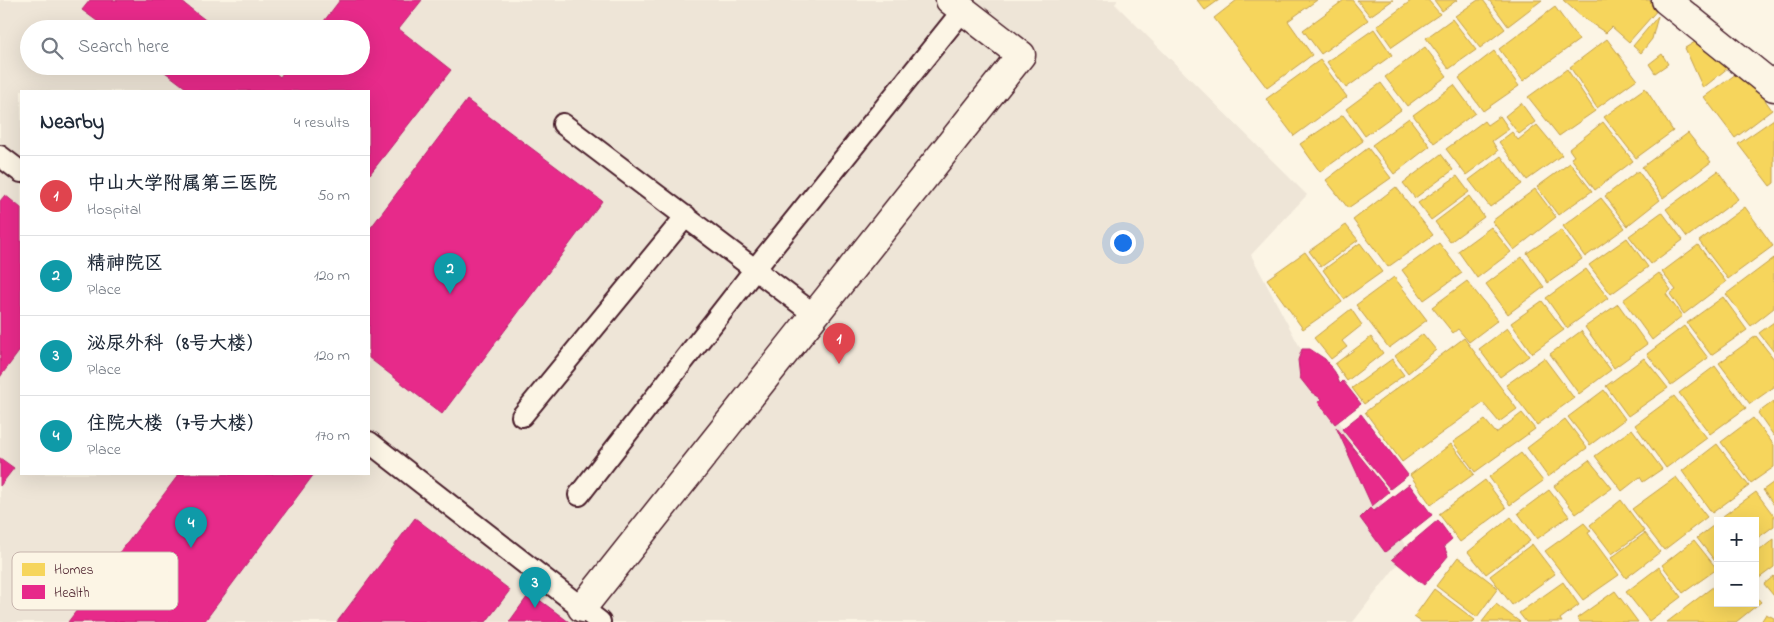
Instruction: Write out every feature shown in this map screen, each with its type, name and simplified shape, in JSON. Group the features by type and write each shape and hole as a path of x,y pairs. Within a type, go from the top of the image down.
{"street":[{"path":"1666,0 1774,87"},
{"path":"591,615 816,315 1021,56 956,5"}],"lane":[{"path":"579,495 756,268 956,5"},
{"path":"563,124 816,315"},
{"path":"0,156 20,171"},
{"path":"522,416 686,216"},
{"path":"370,443 591,615"}],"shaded area":[{"path":"0,0 1118,0 1115,4 1307,195 1251,255 1408,551 1353,622 0,622"}],"building: Homes":[{"path":"1197,0 1219,0 1205,10"},
{"path":"1237,0 1317,0 1288,21 1312,55 1267,88 1214,18"},
{"path":"1344,0 1352,0 1368,20 1321,54 1303,30"},
{"path":"1357,0 1393,0 1370,16"},
{"path":"1412,0 1428,0 1440,14 1392,47 1377,26"},
{"path":"1434,0 1457,0 1442,11"},
{"path":"1478,0 1483,0 1505,29 1480,48 1455,16"},
{"path":"1489,0 1542,0 1508,26"},
{"path":"1563,0 1649,0 1659,8 1629,42 1612,27 1606,33 1583,18"},
{"path":"1555,7 1579,40 1523,81 1499,49"},
{"path":"1658,16 1652,39 1641,53 1633,46"},
{"path":"1452,19 1476,50 1449,69 1426,38"},
{"path":"1374,29 1392,55 1346,88 1327,62"},
{"path":"1607,39 1637,79 1597,108 1570,67"},
{"path":"1700,39 1729,67 1703,88 1685,48"},
{"path":"1425,47 1447,76 1407,106 1385,77"},
{"path":"1494,51 1519,86 1483,111 1459,78"},
{"path":"1662,54 1668,64 1655,73 1649,64"},
{"path":"1320,60 1347,97 1294,136 1266,99"},
{"path":"1567,69 1595,111 1559,136 1528,97"},
{"path":"1743,69 1772,110 1735,138 1704,97"},
{"path":"1381,83 1401,110 1365,136 1346,109"},
{"path":"1454,85 1475,113 1434,143 1413,115"},
{"path":"1645,88 1673,131 1636,158 1604,117"},
{"path":"1521,103 1535,122 1519,134 1505,116"},
{"path":"1343,115 1363,141 1320,172 1300,144"},
{"path":"1500,116 1509,129 1492,141 1498,151 1466,175 1446,149 1484,121 1487,125"},
{"path":"1409,118 1430,146 1394,174 1372,145"},
{"path":"1774,119 1774,183 1770,186 1738,144"},
{"path":"1603,122 1633,161 1595,190 1571,158 1574,156 1569,149"},
{"path":"1537,125 1562,155 1527,180 1499,142 1512,132 1518,140"},
{"path":"1688,133 1711,162 1663,198 1642,167"},
{"path":"1368,148 1391,178 1348,208 1326,180"},
{"path":"1441,154 1453,170 1415,198 1403,183"},
{"path":"1501,156 1522,184 1490,207 1469,180"},
{"path":"1570,163 1592,191 1558,215 1537,187"},
{"path":"1638,171 1660,200 1627,226 1605,196"},
{"path":"1718,171 1738,199 1687,237 1666,209"},
{"path":"1457,176 1469,192 1431,220 1418,203"},
{"path":"1396,187 1433,235 1388,267 1353,220"},
{"path":"1535,189 1556,217 1514,250 1492,221"},
{"path":"1469,196 1484,217 1450,242 1435,222"},
{"path":"1601,198 1625,228 1585,257 1563,226"},
{"path":"1745,207 1773,246 1728,279 1699,241"},
{"path":"1662,212 1683,240 1651,264 1629,236"},
{"path":"1346,225 1358,240 1321,267 1309,251"},
{"path":"1491,227 1511,252 1477,278 1458,251"},
{"path":"1561,230 1582,259 1548,283 1527,253"},
{"path":"1627,238 1648,267 1611,294 1589,265"},
{"path":"1360,243 1382,272 1344,299 1323,270"},
{"path":"1439,243 1462,273 1424,300 1402,270"},
{"path":"1698,245 1726,282 1684,314 1670,294 1676,290 1662,272"},
{"path":"1305,252 1342,302 1303,329 1267,279"},
{"path":"1522,257 1544,287 1508,314 1486,284"},
{"path":"1774,258 1774,308 1751,326 1726,294"},
{"path":"1586,269 1608,298 1567,328 1546,298"},
{"path":"1659,273 1671,290 1666,294 1682,316 1652,340 1623,300"},
{"path":"1394,277 1427,320 1389,348 1356,305"},
{"path":"1467,281 1498,320 1469,342 1458,329 1453,333 1432,307"},
{"path":"1723,297 1747,330 1711,355 1687,323"},
{"path":"1542,301 1564,330 1532,353 1511,323"},
{"path":"1618,304 1647,344 1614,368 1585,327"},
{"path":"1351,309 1362,325 1342,341 1347,347 1331,359 1314,338"},
{"path":"1774,322 1774,352 1759,333"},
{"path":"1684,326 1708,358 1671,385 1647,354"},
{"path":"1507,328 1529,356 1500,377 1479,349"},
{"path":"1581,331 1611,370 1579,394 1550,354"},
{"path":"1423,334 1436,350 1408,373 1395,356"},
{"path":"1756,336 1774,359 1774,387 1750,404 1719,363"},
{"path":"1371,337 1383,353 1347,381 1335,364"},
{"path":"1464,338 1517,409 1499,422 1483,403 1402,462 1365,412"},
{"path":"1544,358 1574,398 1537,425 1506,385"},
{"path":"1644,358 1668,388 1628,416 1606,386"},
{"path":"1392,359 1404,375 1364,404 1352,388"},
{"path":"1715,366 1746,408 1710,434 1679,393"},
{"path":"1604,390 1625,419 1590,445 1568,417"},
{"path":"1674,396 1707,438 1666,468 1635,425"},
{"path":"1774,401 1774,436 1758,413"},
{"path":"1522,413 1535,429 1475,472 1453,442 1485,420 1496,433"},
{"path":"1753,418 1774,445 1774,467 1751,483 1721,442"},
{"path":"1565,419 1587,448 1548,477 1527,448"},
{"path":"1632,429 1662,469 1643,482 1640,477 1622,491 1595,456"},
{"path":"1451,444 1474,474 1431,505 1410,475"},
{"path":"1717,444 1749,486 1712,513 1682,471"},
{"path":"1521,453 1543,481 1510,505 1489,477"},
{"path":"1589,460 1612,488 1576,514 1554,486"},
{"path":"1676,477 1707,517 1664,550 1632,509"},
{"path":"1485,480 1506,508 1460,542 1439,514"},
{"path":"1774,482 1774,505 1763,490"},
{"path":"1549,490 1569,516 1537,539 1518,513"},
{"path":"1756,492 1774,516 1774,526 1759,537 1759,517 1723,516"},
{"path":"1621,500 1644,531 1612,554 1590,525"},
{"path":"1511,517 1530,541 1486,574 1468,552"},
{"path":"1584,523 1591,531 1588,533 1619,575 1583,600 1545,551"},
{"path":"1714,525 1714,560 1697,538"},
{"path":"1645,533 1660,552 1626,578 1611,558"},
{"path":"1774,539 1774,567 1759,578 1759,562 1759,551"},
{"path":"1694,540 1714,565 1714,571 1683,593 1662,565"},
{"path":"1532,544 1555,574 1512,605 1490,576"},
{"path":"1458,557 1498,588 1477,617 1436,586"},
{"path":"1659,567 1681,597 1649,621 1626,592"},
{"path":"1774,576 1774,596 1764,584"},
{"path":"1563,582 1579,605 1560,619 1562,622 1526,622 1519,613"},
{"path":"1714,586 1714,607 1755,607 1736,622 1667,622"},
{"path":"1434,589 1475,620 1473,622 1421,622 1414,617"},
{"path":"1615,591 1638,622 1580,622 1577,618"},
{"path":"1496,604 1520,622 1482,622"},
{"path":"1766,614 1774,618 1774,622 1761,622"}],"building: Health":[{"path":"90,0 184,0 182,2 205,20 96,20 82,10"},
{"path":"340,0 422,0 399,29 451,70 370,174 370,90 189,90 169,75 278,75 280,77 281,75 370,75 370,20 325,20"},
{"path":"467,100 602,201 442,414 370,359 370,229"},
{"path":"5,195 20,207 20,350 0,377 0,201"},
{"path":"1302,349 1310,349 1325,359 1335,372 1340,384 1343,381 1361,404 1335,424 1318,402 1322,399 1311,392 1300,378 1298,360"},
{"path":"1361,414 1408,475 1390,489 1342,429"},
{"path":"1336,427 1389,492 1372,506"},
{"path":"0,458 14,468 0,486"},
{"path":"178,475 313,475 204,622 68,622 77,610 178,610 178,552 120,552"},
{"path":"1409,484 1432,515 1385,552 1360,518 1370,508 1374,511"},
{"path":"415,518 510,590 486,622 337,622"},
{"path":"1438,520 1452,539 1444,546 1448,556 1424,585 1392,559"},
{"path":"530,593 569,622 509,622"}],"place":[{"name":"精神院区","path":"450,294"},
{"name":"中山大学附属第三医院","path":"839,364"},
{"name":"住院大楼（7号大楼）","path":"191,548"},
{"name":"泌尿外科（8号大楼）","path":"535,608"}]}
